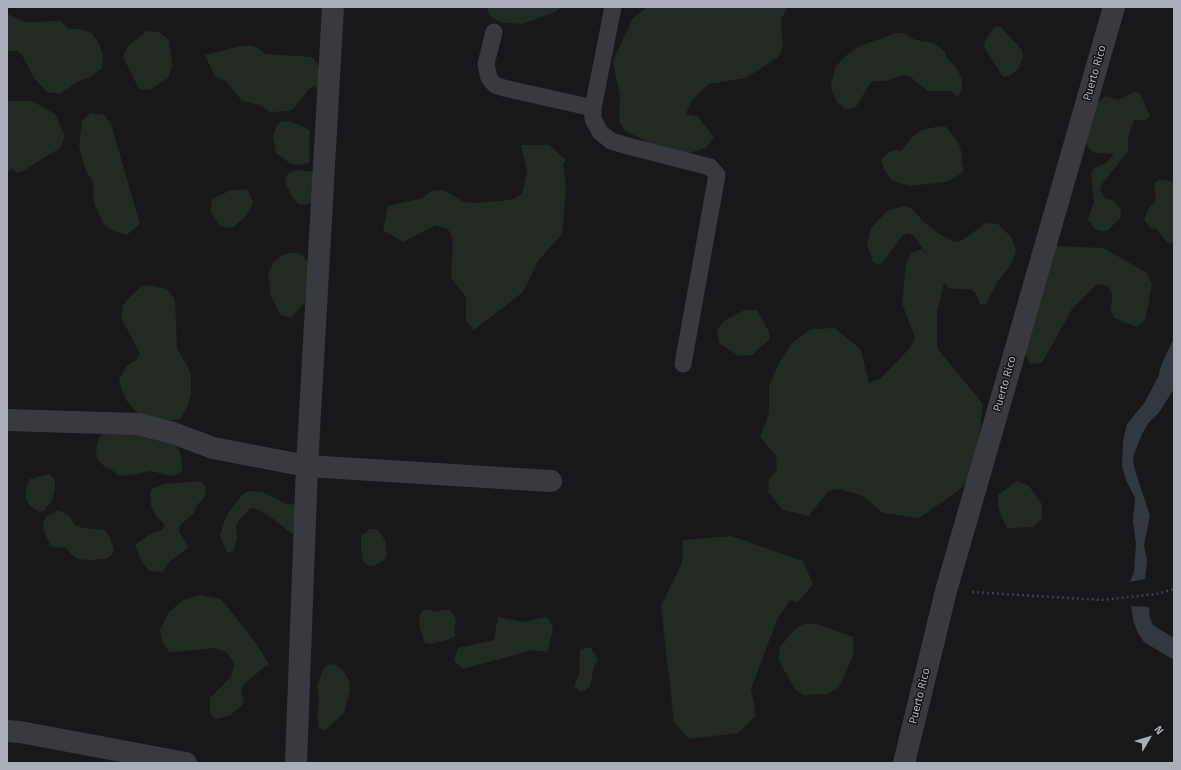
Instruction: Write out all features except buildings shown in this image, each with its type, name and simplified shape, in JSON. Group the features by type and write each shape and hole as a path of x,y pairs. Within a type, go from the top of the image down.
{"street":[{"path":"296,763 307,466 333,7"},
{"name":"Puerto Rico","path":"904,763 946,591 1114,7"},
{"path":"7,420 138,424 173,433 213,448 307,466 551,481"},
{"path":"7,731 20,732 186,763"}],"lane":[{"path":"613,7 593,108 593,119 600,132 611,141 710,167 717,174 684,364"},
{"path":"494,32 486,64 489,78 495,85 593,108"}],"path":[{"path":"946,591 1102,600 1156,594 1174,589"}],"shaded area":[{"path":"487,7 561,7 557,11 523,24 499,22 489,15"},
{"path":"647,7 788,7 781,19 783,47 778,57 746,78 709,84 691,101 686,114 697,116 714,137 706,148 681,155 669,152 625,131 619,121 620,97 613,61 633,18"},
{"path":"7,14 26,22 60,21 69,29 80,29 92,33 99,44 103,56 102,68 91,77 79,81 60,94 47,92 34,78 22,55 17,51 7,51"},
{"path":"1000,26 1022,50 1023,56 1019,69 1009,76 1003,77 984,47 985,41 994,27"},
{"path":"147,31 159,32 169,40 172,66 168,78 150,90 139,89 123,57 128,46"},
{"path":"896,33 904,33 915,40 934,43 945,52 946,57 956,67 962,79 962,90 959,95 956,96 952,91 928,91 909,76 903,75 886,81 873,81 856,107 845,109 837,102 832,91 831,84 836,66 849,53 860,46"},
{"path":"249,45 256,47 266,54 312,57 316,61 322,73 320,85 316,90 314,86 309,89 294,108 289,111 270,112 260,105 242,101 226,81 215,76 205,55"},
{"path":"1134,92 1140,93 1150,116 1146,120 1134,120 1128,137 1128,151 1102,184 1100,190 1106,199 1113,200 1121,210 1121,217 1108,230 1101,231 1095,229 1088,219 1094,202 1091,173 1095,168 1106,163 1114,154 1095,153 1090,150 1080,134 1089,108 1106,96 1118,100"},
{"path":"7,101 32,101 55,114 65,136 60,148 23,171 17,173 12,169 7,172"},
{"path":"91,113 104,115 111,124 140,224 127,235 116,232 105,226 94,204 93,181 86,172 79,146 82,121"},
{"path":"288,121 305,127 310,131 309,163 297,165 291,164 276,153 273,136 277,125 281,122"},
{"path":"940,126 946,127 958,142 962,154 962,166 964,167 962,173 946,182 909,186 892,181 885,171 881,160 889,152 895,150 901,151 912,137 922,130"},
{"path":"521,145 549,145 566,160 563,164 566,188 562,234 538,261 523,292 474,330 466,321 466,297 451,278 453,239 448,229 436,225 403,242 383,230 388,206 422,198 431,191 443,190 464,202 476,203 511,200 522,194 527,171"},
{"path":"298,170 317,172 318,199 305,205 299,204 293,198 287,187 285,178 291,172"},
{"path":"1159,180 1174,182 1174,244 1168,243 1156,229 1151,228 1144,220 1148,209 1156,200 1154,184"},
{"path":"242,189 248,190 253,202 251,208 244,218 232,228 220,226 210,211 212,199 229,191"},
{"path":"905,206 911,208 924,222 939,234 955,242 961,241 986,223 998,224 1011,237 1016,249 1010,266 998,281 986,304 980,304 976,293 971,289 948,288 944,283 937,313 937,348 983,404 975,473 958,491 919,518 883,513 863,496 839,489 828,491 809,516 783,510 768,492 769,479 777,469 776,456 760,437 769,413 769,386 779,363 792,343 811,329 835,328 861,350 869,383 881,378 909,349 915,338 902,303 906,264 911,253 922,249 928,256 913,235 907,233 902,236 884,261 879,265 873,262 867,245 871,228 887,211"},
{"path":"1054,246 1103,248 1146,272 1152,284 1145,321 1137,327 1114,318 1110,308 1113,296 1108,286 1097,284 1072,309 1042,363 1030,364 1020,342"},
{"path":"298,253 309,263 306,297 304,303 291,318 281,315 278,310 270,294 268,275 274,261 285,254"},
{"path":"148,285 167,289 175,300 177,348 191,373 191,393 188,405 181,418 176,422 178,420 154,422 143,419 126,400 119,382 127,366 137,359 140,353 121,318 123,305 141,287"},
{"path":"744,310 757,310 769,332 769,340 752,355 739,356 719,343 717,330 724,321"},
{"path":"1174,338 1174,389 1158,414 1149,422 1142,434 1133,457 1134,467 1150,516 1144,545 1147,559 1145,579 1130,582 1134,572 1136,544 1133,521 1135,498 1126,480 1122,467 1123,442 1127,424 1145,402 1159,375 1160,369"},
{"path":"104,433 131,433 171,443 177,447 180,452 182,471 171,476 151,471 119,476 104,466 97,459 96,449 99,437"},
{"path":"50,474 55,483 52,501 45,510 39,512 30,506 25,497 27,485 30,479"},
{"path":"201,481 205,486 206,492 203,499 197,505 194,513 180,525 179,532 189,547 170,561 162,572 150,571 142,562 135,545 150,534 162,530 165,525 157,517 151,506 150,494 152,489 164,484"},
{"path":"1017,481 1028,485 1042,504 1042,519 1033,527 1007,528 998,508 998,495"},
{"path":"250,491 263,492 286,504 305,505 297,533 291,533 272,518 257,509 251,508 238,521 236,527 237,539 233,551 227,553 220,536 223,525 228,513 244,493"},
{"path":"57,511 69,516 77,526 105,530 110,538 114,550 111,555 106,559 78,559 74,557 66,548 53,547 50,545 43,529 43,523 46,517"},
{"path":"370,529 377,529 385,540 387,554 383,561 373,566 367,565 363,561 361,549 361,536"},
{"path":"731,536 803,561 813,584 798,602 790,600 777,620 751,689 756,716 738,733 689,739 674,722 661,606 682,563 683,540"},
{"path":"200,595 221,599 256,643 270,666 267,665 244,684 241,690 244,702 240,707 230,715 218,719 212,716 210,711 210,698 230,678 234,667 233,661 226,652 214,648 169,652 162,641 160,630 169,612 183,600"},
{"path":"1131,606 1149,607 1150,618 1153,625 1174,638 1174,660 1144,642 1134,623"},
{"path":"426,609 438,612 450,610 456,621 454,631 455,629 455,636 450,639 431,644 425,643 420,629 419,617 421,612"},
{"path":"498,617 523,622 547,617 553,628 548,652 533,650 462,669 454,660 458,648 494,640"},
{"path":"804,624 817,624 853,637 854,654 839,687 828,694 804,695 795,689 778,659 780,647 794,630"},
{"path":"585,648 591,648 598,659 594,667 590,686 585,691 579,691 574,686 579,675 580,651"},
{"path":"333,664 343,670 349,681 350,689 344,713 325,730 319,728 317,716 319,698 317,686 323,669 327,665"}]}
